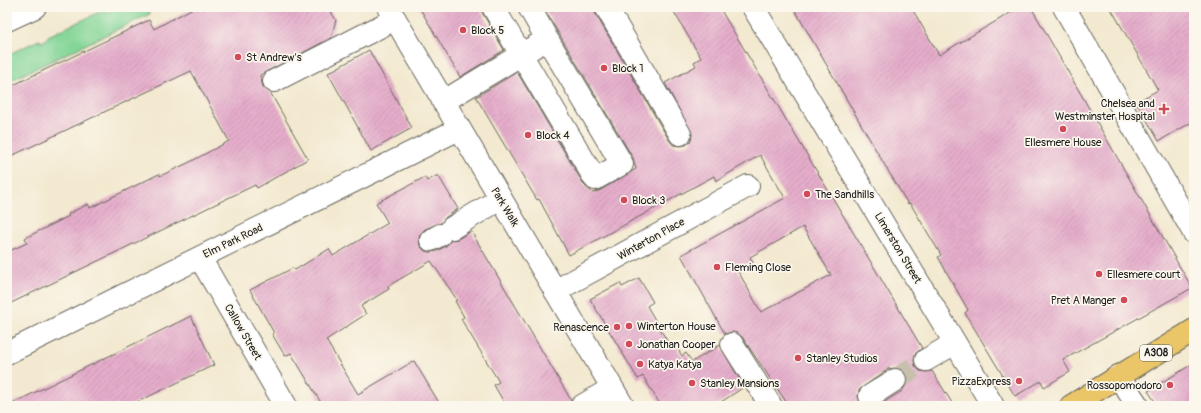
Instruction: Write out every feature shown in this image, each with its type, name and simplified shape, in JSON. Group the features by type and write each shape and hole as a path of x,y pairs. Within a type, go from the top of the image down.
{"main road":[{"name":"A308","path":"1071,406 1194,330"}],"street":[{"path":"7,20 34,7"},
{"path":"493,7 595,179 622,164 529,7"},
{"path":"606,7 680,134"},
{"name":"Limerston Street","path":"753,7 993,406"},
{"path":"1064,7 1194,233"},
{"path":"274,81 391,13"},
{"name":"Park Walk","path":"391,13 618,397"},
{"path":"443,102 548,39"},
{"name":"Elm Park Road","path":"7,353 459,129"},
{"name":"Winterton Place","path":"555,291 748,186"},
{"path":"441,234 500,199"},
{"name":"Callow Street","path":"200,258 286,406"},
{"path":"926,360 955,343"},
{"path":"732,344 771,406"},
{"path":"1118,376 1138,406"},
{"path":"870,396 895,380"},
{"path":"582,406 618,397"}],"green space":[{"path":"113,7 147,7 150,14 7,82 7,55 39,40 42,42 47,39 48,36 104,10 107,13 112,10"}],"building":[{"path":"195,7 328,7 336,20 331,38 260,75 263,87 270,92 308,159 257,188 255,185 7,305 7,252 27,243 25,238 69,216 68,214 88,204 90,208 159,174 160,176 190,162 229,141 191,71 7,158 7,88 149,20 154,29"},
{"name":"Block 5","path":"419,7 479,7 504,50 460,77"},
{"path":"543,7 594,7 595,13 669,140 673,145 680,146 686,145 691,141 692,134 665,83 696,66 694,62 701,58 671,7 719,7 922,348 915,354 915,366 920,371 932,371 954,406 878,406 902,391 906,385 907,379 905,373 901,369 895,368 888,369 859,390 858,397 863,406 789,406 742,337 737,333 732,332 725,334 681,255 785,198 760,155 716,181 714,176 569,255 539,199 537,200 476,97 517,72 584,185 593,193 601,190 636,169 633,158","holes":["803,227 831,275 761,312 738,271 753,263 750,257"]},
{"path":"793,7 911,7 939,55 1020,7 1031,7 1192,288 1063,360 1070,372 1044,387 1041,381 1015,396 965,313 968,310 938,257 941,255 910,203 908,204 887,169"},
{"name":"Chelsea and Westminster Hospital","path":"1110,7 1194,7 1194,121 1159,141 1136,102 1158,90"},
{"path":"369,50 412,128 371,151 328,73"},
{"path":"438,175 458,209 446,217 441,223 425,229 420,234 420,246 425,251 437,251 446,246 451,240 458,239 471,231 571,400 570,406 506,406 494,385 499,382 461,319 464,317 455,301 457,300 431,261 388,286 389,289 361,306 366,314 326,340 358,394 414,361 441,406 323,406 291,353 285,356 272,334 274,333 250,290 293,268 295,270 329,249 333,256 388,223 376,203 425,177 427,181"},
{"path":"639,278 653,302 647,306 670,346 674,343 682,356 686,353 692,362 720,345 744,387 715,406 661,406 643,376 638,379 590,299 620,283 622,287"},
{"path":"191,316 214,365 129,406 7,406"},
{"path":"1194,363 1194,406 1158,406 1148,391"}],"tunnel":[{"path":"895,380 926,360"}],"place":[{"name":"Block 5","path":"463,30"},
{"name":"St Andrew's","path":"238,57"},
{"name":"Block 1","path":"604,68"},
{"name":"Chelsea and Westminster Hospital","path":"1164,109"},
{"name":"Ellesmere House","path":"1063,129"},
{"name":"Block 4","path":"528,135"},
{"name":"The Sandhills","path":"807,194"},
{"name":"Block 3","path":"624,200"},
{"name":"Fleming Close","path":"717,267"},
{"name":"Ellesmere court","path":"1099,274"},
{"name":"Pret A Manger","path":"1124,300"},
{"name":"Winterton House","path":"629,326"},
{"name":"Renascence","path":"617,327"},
{"name":"Jonathan Cooper","path":"629,344"},
{"name":"Stanley Studios","path":"798,358"},
{"name":"Katya Katya","path":"640,364"},
{"name":"PizzaExpress","path":"1019,381"},
{"name":"Stanley Mansions","path":"692,383"},
{"name":"Rossopomodoro","path":"1170,385"}]}
